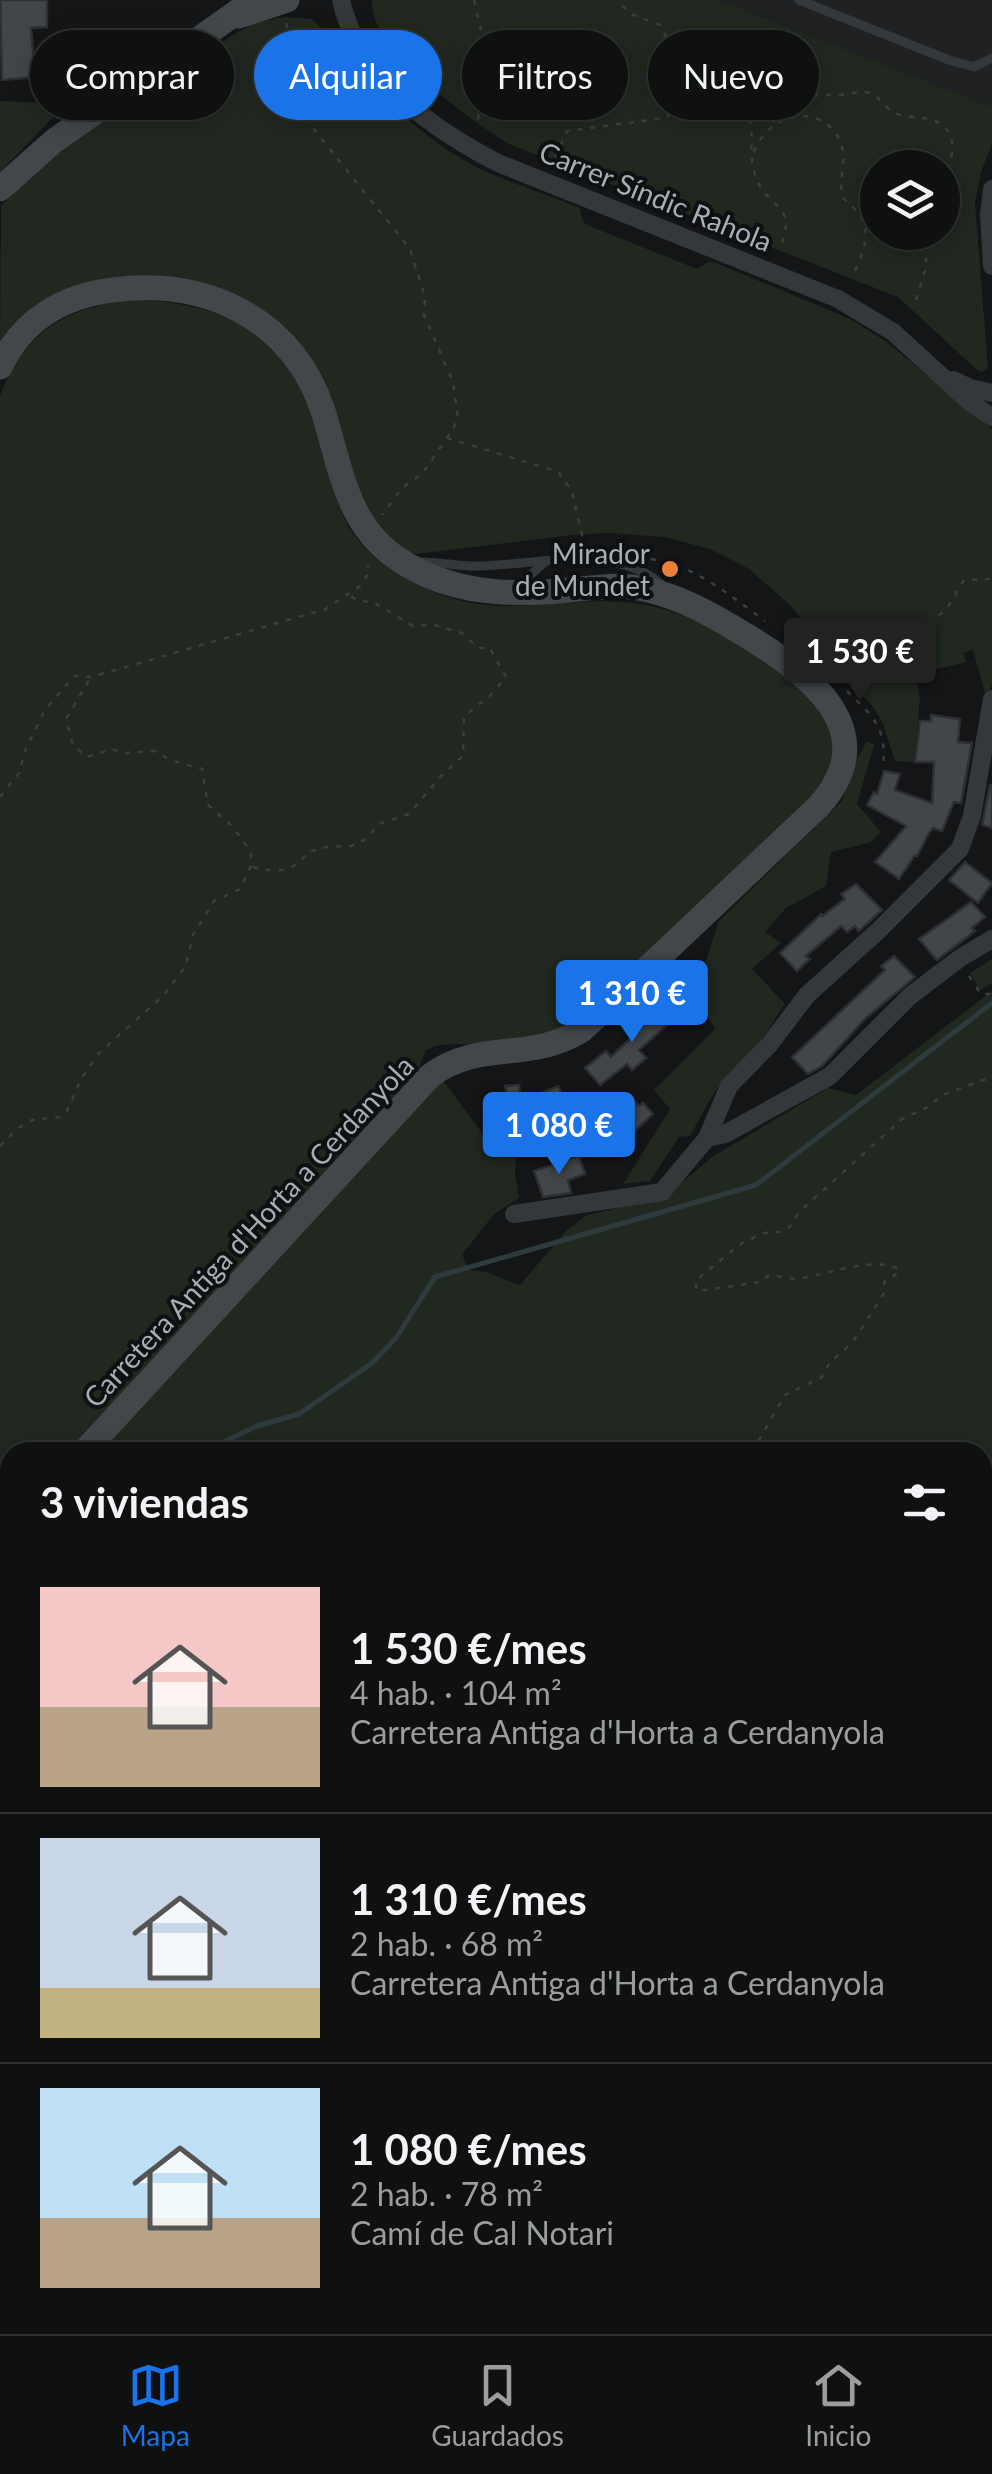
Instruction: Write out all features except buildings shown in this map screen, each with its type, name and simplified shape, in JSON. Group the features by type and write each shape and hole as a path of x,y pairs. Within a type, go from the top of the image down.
{"street":[{"path":"0,190 54,141 254,0"},
{"name":"Carrer Síndic Rahola","path":"340,0 366,56 401,96 446,134 498,163 838,299 893,332 971,403 992,417"},
{"path":"230,20 284,6"},
{"path":"991,197 992,266"},
{"name":"Carretera Antiga d'Horta a Cerdanyola","path":"0,367 14,342 36,319 81,296 120,289 166,289 228,302 267,326 300,364 322,409 360,523 375,542 404,564 449,583 492,592 529,594 616,586 674,596 782,658 824,696 838,720 844,747 840,773 828,796 582,1030 538,1050 466,1056 430,1076 93,1442"},
{"name":"Carrer Síndic Rahola","path":"940,372 970,388 992,393"},
{"path":"514,1214 662,1192 707,1138 729,1086 769,1045 807,995 960,849 972,816 992,699"},
{"path":"707,1138 725,1134 830,1076 910,996 992,939"}],"lane":[{"path":"799,0 949,60 974,67 992,58"},
{"path":"404,564 479,566 592,560 635,568 657,580 674,596"},
{"path":"492,592 512,590 532,577 545,562"}],"path":[{"path":"474,0 490,64 476,124"},
{"path":"617,0 632,14 660,25 663,30"},
{"path":"0,798 19,773 26,748 58,691 74,676 91,677 233,634 298,620 326,609 360,586 368,574 367,557 375,542 378,520 403,487 422,474 458,419 453,382 424,315 425,298 410,249 296,107 280,61 290,40 284,6"},
{"path":"819,94 864,92 877,96 896,114 933,120 950,134 954,150"},
{"path":"556,157 566,131 651,120"},
{"path":"750,120 754,171 759,184 780,204 787,219 781,246"},
{"path":"754,152 763,134 782,120"},
{"path":"815,120 823,122 840,142 844,160 842,196 861,216 866,231 854,274"},
{"path":"916,300 926,268 926,250"},
{"path":"447,438 558,472 571,488 586,554"},
{"path":"830,674 849,654 879,636 905,639 926,626 951,605 964,580 992,579"},
{"path":"251,866 269,872 290,869 301,863 308,852 331,846 349,847 366,839 379,824 409,814 463,756 464,716 490,696 506,676 490,648 478,648 462,632 434,625 413,626 373,602 358,601 347,594"},
{"path":"0,1146 32,1120 60,1117 67,1110 99,1053 164,995 186,965 193,936 214,902 240,890 251,866 246,842 208,805 204,774 198,766 170,760 156,750 124,753 112,748 87,757 73,745 66,719 91,677"},
{"path":"968,970 978,991 992,994"},
{"path":"758,1442 785,1395 822,1377 830,1362 848,1349 885,1292 884,1282 899,1269 882,1265 838,1267 818,1276 798,1278 769,1274 761,1282 698,1292 695,1281 742,1242 751,1242 760,1234 778,1234 792,1226 798,1213 902,1119 928,1107 942,1095 992,1077"}],"shaded area":[{"path":"372,0 719,0 796,30 648,30 648,120 819,120 819,39 992,107 992,144 975,203 988,368 977,370 898,297 511,145 473,120 628,120 628,30 462,30 462,112 442,96 442,30 381,30"},
{"path":"719,0 992,0 992,107 819,39 819,30 796,30"},
{"path":"285,17 311,19 325,30 254,30 254,120 410,120 463,159 580,208 587,225 697,269 714,262 850,319 887,342 992,429 992,684 987,700 973,650 963,653 966,662 916,674 920,700 914,762 895,761 882,721 871,704 829,664 791,606 749,569 710,549 664,537 610,533 416,554 405,551 376,530 294,342 128,280 0,351 1,206 54,158 105,120 234,120 234,34 257,22"},
{"path":"0,101 30,102 30,120 50,120 0,172"},
{"path":"165,302 214,313 237,322 276,351 308,403 347,523 371,554 394,571 432,591 469,602 518,606 617,601 694,620 754,651 805,693 822,715 831,739 831,759 820,790 576,1022 529,1041 439,1045 426,1050 414,1080 77,1442 0,1442 0,397 22,354 36,338 70,315 113,303"},
{"path":"867,741 874,745 857,804 881,832 869,843 831,852 826,886 786,908 765,932 781,943 752,969 785,1004 760,1042 715,1091 690,1136 679,1137 650,1181 623,1184 670,1109 654,1090 715,1029 694,996 719,921 842,801"},
{"path":"992,959 992,983 980,990 970,973"},
{"path":"992,991 992,1442 106,1442 442,1079 485,1137 517,1146 515,1174 519,1198 494,1214 462,1255 470,1270 520,1285 567,1230 587,1215 665,1197 712,1157 828,1088 856,1095"}],"waterway":[{"path":"223,1442 257,1426 299,1414 372,1363 396,1338 435,1277 756,1185 992,1003"}],"place":[{"name":"Mirador de Mundet","path":"670,569"}]}
